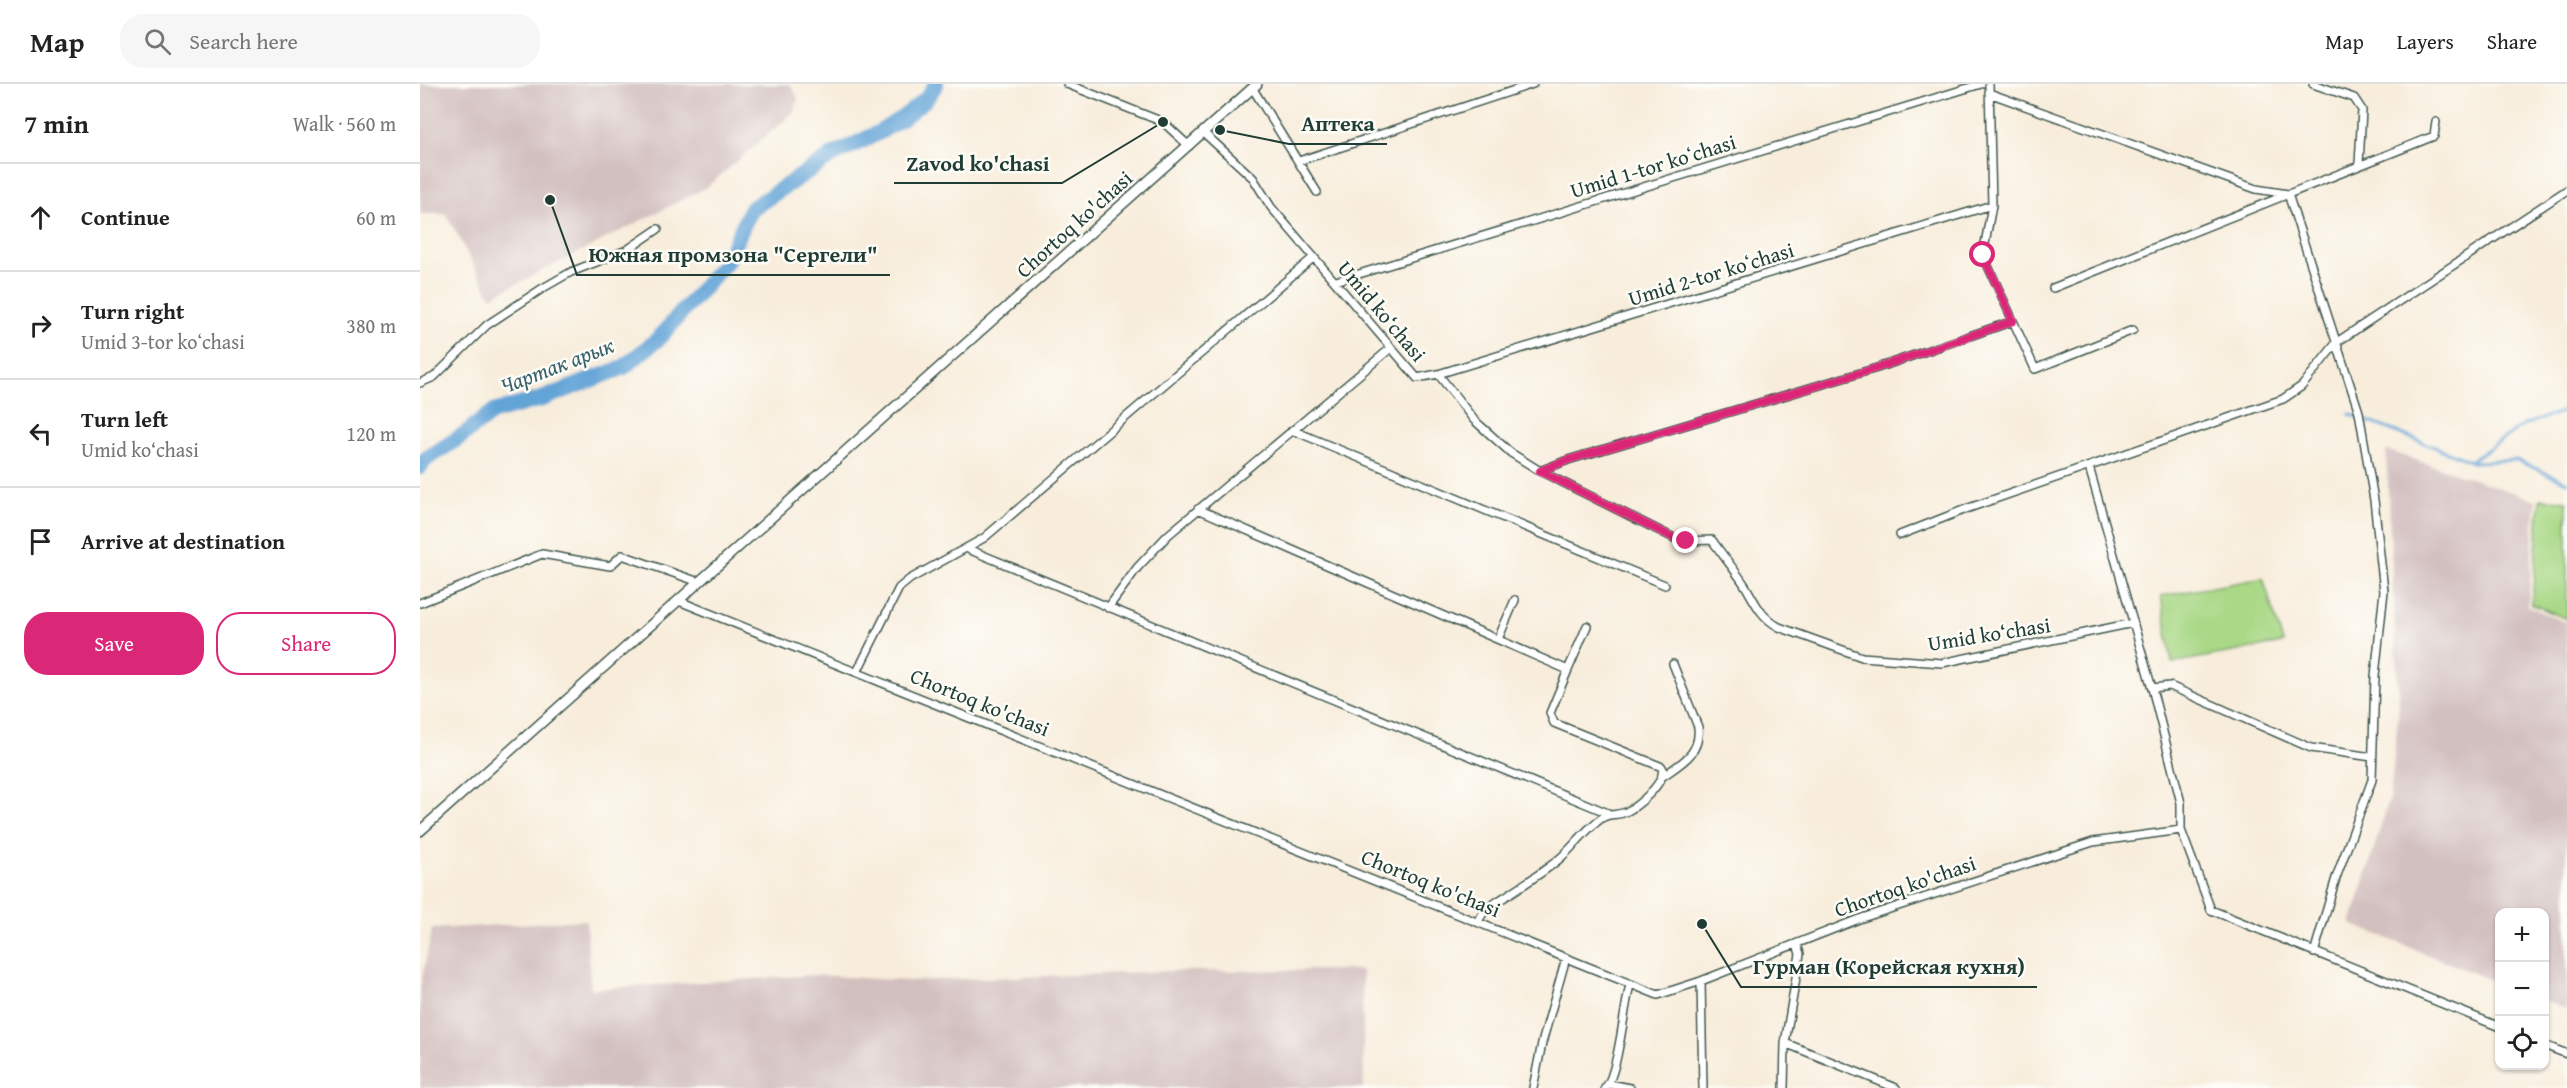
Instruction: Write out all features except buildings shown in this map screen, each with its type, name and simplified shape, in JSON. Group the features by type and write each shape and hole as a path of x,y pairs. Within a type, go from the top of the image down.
{"street":[{"path":"1067,84 1163,122 1189,146"},
{"path":"1299,161 1533,84"},
{"name":"Umid 1-tor koʻchasi","path":"1336,281 1981,84"},
{"path":"1989,84 1992,205 1983,255 2035,369 2133,330"},
{"path":"2313,84 2354,98 2362,110 2359,164"},
{"path":"1255,87 1317,192"},
{"name":"Chortoq ko'chasi","path":"420,831 1255,87"},
{"path":"1989,93 2256,189 2288,194"},
{"path":"2053,288 2434,136 2436,122"},
{"name":"Umid ko‘chasi","path":"1204,133 1253,178 1271,207 1418,379 1438,374 1474,420 1511,453 1540,471 1674,538 1686,541 1712,540 1767,620 1862,657 1942,663 2133,623"},
{"path":"1900,535 1966,509 2283,399 2302,386 2337,342 2567,190"},
{"path":"2288,194 2359,412 2374,500 2383,582 2372,780 2336,878 2314,953"},
{"name":"Umid 2-tor koʻchasi","path":"1438,374 1992,205"},
{"path":"420,383 434,377 487,325 543,288 571,272 627,250 658,229"},
{"path":"857,672 899,588 910,579 968,549 993,531 1314,257"},
{"path":"1540,471 1568,460 1877,368 2013,321"},
{"path":"1108,608 1137,568 1168,535 1391,348"},
{"path":"1292,430 1665,585"},
{"path":"2090,467 2152,688 2181,803 2181,830 2211,910 2495,1025"},
{"path":"1198,509 1568,670"},
{"path":"968,549 1608,813 1627,811 1659,785 1664,771 1659,764 1554,723 1550,714 1587,626"},
{"path":"420,603 542,554 610,566 622,555 699,582"},
{"path":"1498,639 1515,600"},
{"name":"Chortoq ko'chasi","path":"679,601 1478,921 1630,985 1664,995 1859,919 2093,842 2181,830"},
{"path":"1663,776 1692,755 1699,737 1698,727 1673,664"},
{"path":"2152,688 2170,686 2311,748 2372,757"},
{"path":"1478,921 1486,909 1559,860 1608,813"},
{"path":"1784,1088 1785,1042 1800,954 1797,944"},
{"path":"1533,1088 1542,1043 1566,958"},
{"path":"1701,981 1704,1088"},
{"path":"1630,985 1607,1086 1630,1088"},
{"path":"1785,1042 1896,1088"},
{"path":"2549,1047 2567,1054"}],"shaded area":[{"path":"420,84 790,84 798,98 794,112 707,187 491,297 446,214 420,214"},
{"path":"2386,450 2536,500 2528,606 2567,623 2567,1010 2549,1003 2549,908 2495,908 2495,981 2351,924 2390,796 2399,707"},
{"path":"586,920 591,989 817,975 910,981 1176,971 1362,970 1364,1088 420,1088 420,988 432,929"}],"green space":[{"path":"2540,499 2567,501 2567,619 2532,604"},
{"path":"2263,578 2283,643 2172,663 2161,596"}],"waterway":[{"name":"Чартак арык","path":"420,467 426,459 493,412 542,399 624,367 658,339 726,262 751,209 831,156 880,132 905,116 927,98 936,84"},
{"path":"2470,461 2526,424 2567,410"},
{"path":"2350,414 2473,462 2516,460 2567,482"}],"place":[{"name":"Zavod ko'chasi","path":"1163,122"},
{"name":"Аптека","path":"1220,130"},
{"name":"Южная промзона \"Сергели\"","path":"550,200"},
{"name":"Гурман (Корейская кухня)","path":"1702,924"}],"route":[{"path":"1686,541 1674,538 1540,471 1568,460 1877,368 2013,321 1983,255"}]}
